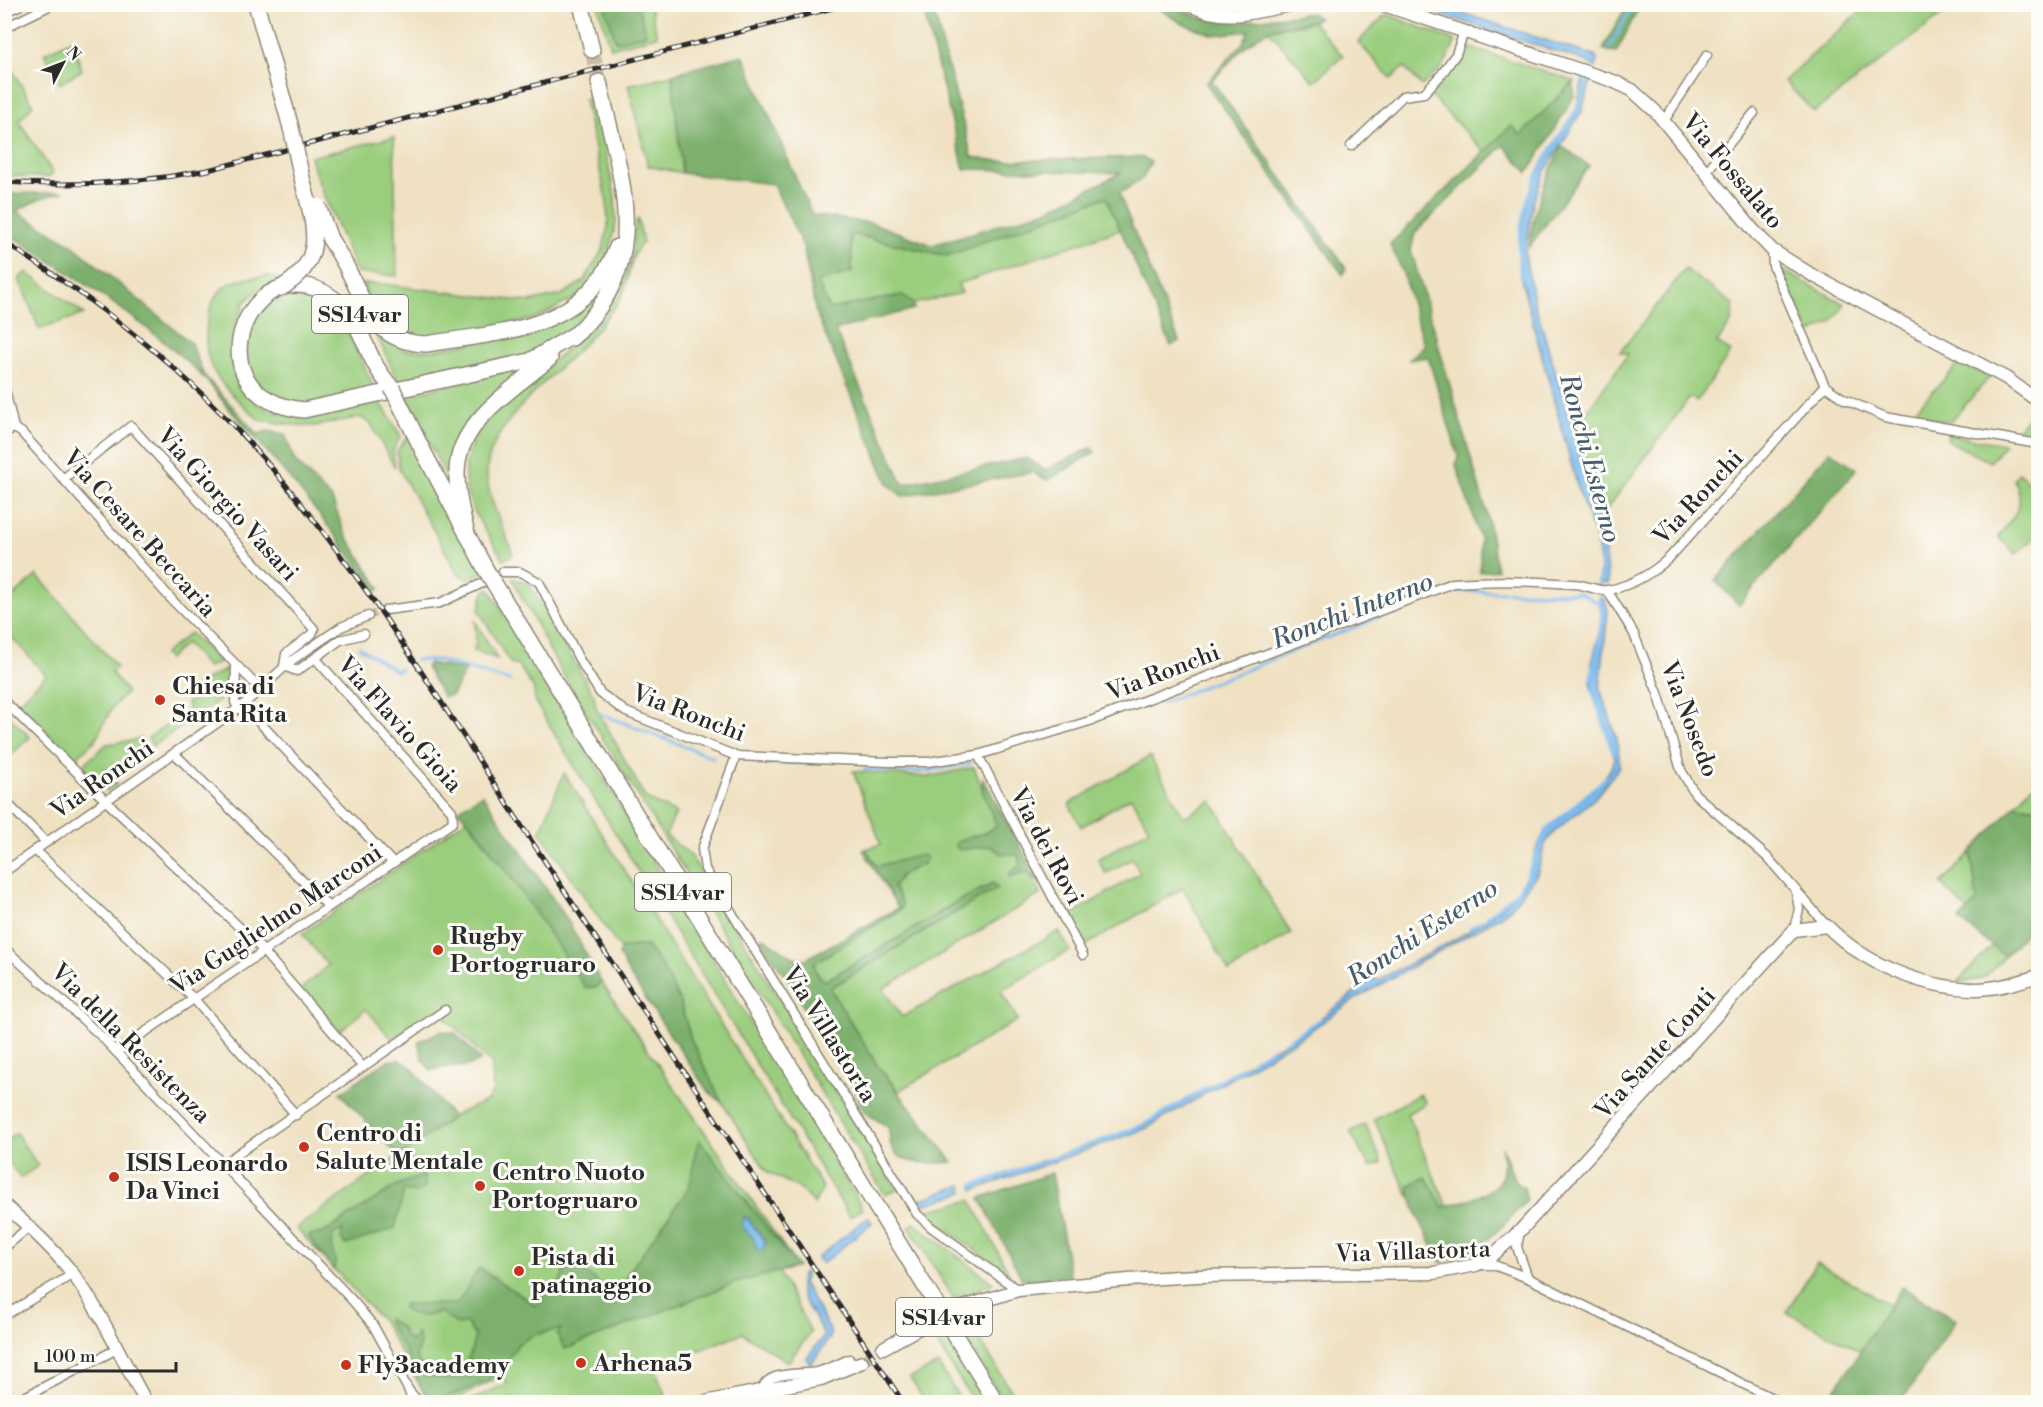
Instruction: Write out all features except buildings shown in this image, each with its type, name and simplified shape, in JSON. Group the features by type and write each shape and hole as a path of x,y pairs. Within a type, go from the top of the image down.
{"highway":[{"path":"256,4 291,124 316,237 308,262 291,282 260,299 242,325 238,351 245,374 252,386 272,403 304,410 530,362 579,332 600,308 613,288 623,259 627,218 599,82"},
{"path":"581,4 592,50"},
{"name":"SS14var","path":"291,124 330,239 392,388 466,535 996,1402"},
{"path":"330,239 348,270 369,315 387,333 411,343 431,343 529,326 568,311 582,301 604,275 617,246 623,219 619,173"},
{"path":"281,288 307,286 322,291 339,302 348,311 376,367 392,388"},
{"name":"SS14var","path":"466,535 457,474 458,460 465,440 492,408 579,332"}],"street":[{"path":"4,10 18,4"},
{"path":"4,28 53,4"},
{"path":"1186,4 1207,14 1243,14 1295,4"},
{"path":"1208,4 1243,14"},
{"name":"Via Fossalato","path":"1381,4 1613,81 1645,100 1772,250 1812,275 2006,378 2038,401"},
{"path":"1351,146 1403,96 1424,93 1456,54 1464,32"},
{"path":"1664,121 1707,55"},
{"path":"1706,172 1754,113"},
{"path":"1772,250 1773,266 1825,387 1844,399 1885,417 2038,444"},
{"path":"4,385 14,428 4,433"},
{"name":"Via Ronchi","path":"492,577 520,572 539,582 579,659 607,700 626,711 736,756 927,762 978,754 1093,720 1453,583 1493,580 1558,582 1607,590 1642,577 1670,557 1825,387"},
{"name":"Via Giorgio Vasari","path":"63,479 131,426 314,629 314,633 286,654 284,666"},
{"name":"Via Cesare Beccaria","path":"14,428 21,432 174,602 261,690"},
{"path":"386,610 440,603 492,577"},
{"name":"Via Nosedo","path":"1607,590 1637,642 1658,693 1681,770 1695,794 1767,857 1788,879 1796,893 1841,940 1880,966 1951,986 1976,989 1999,987 2038,976"},
{"name":"Via Ronchi","path":"4,872 241,707 284,666 341,627 368,616"},
{"path":"284,666 297,671 340,640 364,634"},
{"name":"Via Flavio Gioia","path":"315,658 455,817"},
{"path":"236,666 235,702 393,863"},
{"path":"4,701 264,951 362,1066"},
{"path":"174,753 328,906"},
{"name":"Via dei Rovi","path":"978,754 1083,955"},
{"name":"Via Villastorta","path":"736,756 702,849 705,870 916,1214 1018,1290"},
{"path":"4,800 46,842"},
{"name":"Via Guglielmo Marconi","path":"116,1052 328,906 450,826 455,817"},
{"path":"35,850 193,998 296,1115"},
{"path":"1796,893 1799,909 1794,930 1827,926"},
{"name":"Via Sante Conti","path":"1476,1265 1493,1255 1520,1231 1794,930"},
{"name":"Via della Resistenza","path":"4,948 83,1018 363,1312 381,1339 409,1391"},
{"path":"223,1164 446,1010"},
{"path":"4,1205 29,1227 73,1274 146,1402"},
{"path":"4,1248 29,1227"},
{"path":"1520,1231 1517,1247 1528,1278"},
{"name":"Via Villastorta","path":"954,1311 1018,1290 1196,1276 1434,1273 1476,1265 1494,1265 1528,1278 1780,1402"},
{"path":"4,1316 73,1274"},
{"path":"883,1348 932,1320"},
{"path":"15,1402 117,1349"},
{"path":"762,1390 764,1384 774,1377 817,1372 849,1359"},
{"path":"705,1402 821,1379 862,1362"},
{"path":"409,1391 412,1402"},
{"path":"409,1391 419,1402"}],"green space":[{"path":"1868,4 1955,5 1814,112 1784,81"},
{"path":"598,5 650,5 657,36 611,48"},
{"path":"604,5 638,5 646,34 616,42"},
{"path":"922,5 932,5 972,157 999,161 1142,157 1151,162 1143,178 1119,194 1179,341 1171,346 1106,197 947,256 851,234 852,272 818,282 829,309 902,295 914,304 914,309 835,330 903,484 1027,458 1045,470 1091,448 1095,452 1048,480 1033,472 902,496 888,484 816,313 803,246 773,184 682,173 672,74 743,55 812,215 872,223 932,245 1045,211 1121,173 964,169"},
{"path":"1153,5 1172,5 1200,18 1235,22 1311,13 1319,18 1275,28 1261,34 1238,53 1212,81 1346,268 1343,275 1206,83 1242,44 1249,31 1214,35 1181,23"},
{"path":"1627,5 1640,5 1616,53 1603,49"},
{"path":"1386,14 1456,41 1444,65 1422,86 1404,67 1391,79 1358,42"},
{"path":"1312,21 1343,56 1314,82 1268,30"},
{"path":"72,40 82,70 60,84 44,53"},
{"path":"1468,47 1574,81 1521,135 1511,126 1485,153 1431,96"},
{"path":"5,58 33,105 19,121 53,173 49,177 5,176"},
{"path":"672,75 682,173 648,166 628,85"},
{"path":"1574,81 1574,96 1570,104 1528,173 1504,145 1415,233 1411,250 1487,514 1497,570 1480,572 1480,538 1456,465 1458,456 1428,357 1409,360 1424,346 1403,273 1390,244 1511,126 1521,135"},
{"path":"593,93 615,196 616,222 609,253 595,279 577,297 535,319 416,338 395,331 388,325 376,312 362,284 381,284 530,302 561,295 584,281 603,249 608,227 607,202 584,100"},
{"path":"394,137 397,276 357,273 320,187 310,157"},
{"path":"1562,146 1589,166 1529,247 1533,220 1541,195"},
{"path":"64,192 42,198 16,211 71,244 191,343 204,375 257,434 268,431 285,434 295,461 332,499 345,534 380,588 376,592 306,498 207,381 161,339 136,320 5,232 5,194"},
{"path":"1106,197 1122,229 958,284 962,293 914,304 902,295 829,309 818,282 852,272 851,234 947,256"},
{"path":"638,219 643,243 632,261 624,291 619,300 591,336 515,413 500,434 490,455 488,486 513,554 504,560 474,511 468,496 465,480 471,446 481,426 599,320 615,297 631,261 635,224"},
{"path":"1685,269 1734,305 1731,322 1717,343 1731,352 1697,401 1690,397 1599,520 1573,431 1628,354 1620,352"},
{"path":"1780,269 1845,304 1832,322 1810,334"},
{"path":"26,272 84,314 39,329 19,279"},
{"path":"268,276 281,279 255,292 242,305 244,307 232,346 233,364 239,381 249,395 263,407 281,414 303,417 341,411 379,400 401,436 393,450 395,468 371,424 360,417 315,426 259,420 231,394 219,379 210,363 206,342 208,319 216,297 231,283"},
{"path":"304,295 334,308 342,317 375,390 325,402 298,404 275,397 259,384 249,367 246,348 250,329 260,313 279,301"},
{"path":"594,295 599,300 580,323 525,357 399,383 377,336 406,350 435,350 537,328"},
{"path":"1960,363 1990,377 1950,422 1911,414"},
{"path":"530,366 474,422 452,489 406,395"},
{"path":"2037,408 2038,439 2014,433 2017,430"},
{"path":"409,435 484,572 467,579 458,574 399,469 397,451"},
{"path":"1948,435 2005,444 1990,462 1947,440"},
{"path":"1830,451 1857,469 1739,605 1715,581"},
{"path":"2018,473 2038,490 2038,534 2016,554 1998,537 2014,516 2019,504 2018,489 2014,480"},
{"path":"37,575 117,667 111,672 127,692 112,708 95,740 76,758 73,758 18,703 46,675 5,630 5,604"},
{"path":"512,578 529,583 594,696 596,707 646,799 676,813 666,835 691,856 897,1189 885,1195 559,668"},
{"path":"489,588 863,1209 850,1217 535,702 534,689 518,665 510,663 479,611 484,592"},
{"path":"475,620 497,659 474,651"},
{"path":"190,633 220,662 207,667 186,643 168,659 164,654"},
{"path":"429,663 466,670 452,695 443,697 426,667"},
{"path":"227,669 231,675 224,697 153,746 148,738 189,709 187,703 202,692 197,684"},
{"path":"6,714 30,737 5,761 4,715"},
{"path":"141,739 147,750 111,775 117,784 106,791 84,769 84,764 107,744"},
{"path":"1150,756 1184,817 1212,801 1291,933 1229,972 1183,888 1085,946 1069,916 1140,873 1132,858 1106,874 1098,859 1149,829 1131,797 1081,827 1069,804"},
{"path":"974,767 997,826 983,835 970,837 967,849 990,846 1002,854 1017,854 1021,866 1017,868 1016,876 1022,872 1030,874 1041,894 883,989 902,1017 1059,931 1070,950 1001,991 1018,1020 899,1091 877,1065 830,988 996,888 993,883 955,903 825,981 816,972 813,963 901,909 893,887 901,875 894,863 877,866 866,849 881,844 853,771 927,777"},
{"path":"564,773 823,1188 814,1204 799,1188 767,1172 722,1103 691,1039 680,1002 634,946 620,949 540,832"},
{"path":"983,778 1039,881 1033,880 1030,874 1022,872 1009,878 1009,873 1021,866 1017,854 1002,854 990,846 960,850 956,847 956,843 961,840 987,832 997,826 982,790"},
{"path":"2038,780 2038,808 2015,805"},
{"path":"482,794 568,921 601,982 595,988 585,987 505,869 472,825 457,811"},
{"path":"2015,805 2038,808 2038,919 2005,956 1959,920 1977,901 1971,852"},
{"path":"467,819 549,929 572,968 595,988 601,982 798,1267 779,1272 811,1332 788,1362 742,1333 655,1368 668,1402 467,1402 507,1383 502,1376 450,1402 429,1402 384,1323 296,1228 457,1114 488,1100 493,1091 492,1064 437,1010 392,1039 366,1009 340,1031 302,988 328,965 302,934"},
{"path":"866,849 877,866 922,855 927,858 923,864 901,875 893,887 902,903 901,909 814,963 816,972 825,981 955,903 993,883 997,888 830,988 877,1065 953,1162 918,1163 895,1153 891,1146 888,1127 864,1112 836,1044 827,1039 823,1031 807,1016 796,991 760,940 762,937 793,957 806,959 898,908 863,850"},
{"path":"1971,852 1977,901 1968,911 1941,884"},
{"path":"647,946 663,968 680,1002 691,1039 722,1103 707,1090 629,974 619,955 620,949"},
{"path":"1992,946 2005,956 1994,968 1980,979 1957,982"},
{"path":"441,1031 455,1033 481,1060 467,1066 445,1067 431,1071 423,1059 418,1042"},
{"path":"399,1059 412,1068 453,1117 399,1157 340,1093 387,1061"},
{"path":"1420,1094 1426,1103 1407,1114 1447,1206 1443,1208 1409,1185 1409,1197 1374,1119"},
{"path":"1365,1124 1382,1162 1370,1167 1350,1132"},
{"path":"16,1133 38,1166 20,1178 5,1156 5,1141"},
{"path":"699,1140 798,1267 735,1283 565,1349 557,1334 561,1329 534,1335 518,1344 503,1367 487,1381 435,1402 425,1392 387,1319 401,1327 405,1337 413,1342 417,1332 420,1344 416,1356 426,1375 448,1379 458,1377 468,1371 464,1365 470,1355 475,1336 466,1323 458,1325 440,1312 417,1316 403,1309 404,1304 456,1304 479,1268 537,1306 548,1290 559,1283 569,1261 597,1281 609,1300 688,1189"},
{"path":"1502,1147 1515,1181 1524,1188 1527,1200 1508,1221 1478,1247 1440,1262 1416,1213 1409,1185 1426,1177 1443,1207 1476,1197 1492,1188 1502,1176"},
{"path":"1052,1173 1070,1275 1023,1281 980,1198"},
{"path":"424,1175 425,1187 418,1193 404,1191 395,1228 346,1245 341,1239 343,1230 333,1234 331,1246 336,1262 333,1270 309,1237 310,1235 323,1233 399,1184"},
{"path":"971,1200 1010,1275 922,1212"},
{"path":"914,1223 993,1283 954,1299 909,1227"},
{"path":"1817,1263 1890,1305 1860,1351 1786,1312"},
{"path":"1902,1287 1956,1320 1901,1402 1827,1402"},
{"path":"966,1317 1018,1402 1004,1402 955,1320"},
{"path":"945,1329 990,1402 974,1402 937,1344 924,1337"},
{"path":"938,1364 962,1402 925,1402 910,1378"}],"water":[{"path":"1412,5 1438,5 1594,56 1597,59 1596,68 1585,61"},
{"path":"1584,74 1592,77 1582,111 1545,171 1533,202 1525,255 1534,301 1598,512 1608,584 1598,583 1600,559 1594,534 1577,485 1520,276 1519,241 1529,194 1539,169 1576,112"},
{"path":"1599,597 1605,600 1608,611 1600,689 1617,738 1620,766 1595,798 1555,831 1545,844 1537,874 1511,908 1357,998 1298,1039 1145,1129 974,1190 973,1185 1141,1126 1298,1035 1373,979 1380,979 1455,939 1492,915 1507,902 1519,889 1527,875 1546,831 1564,813 1593,791 1609,772 1615,759 1591,687 1592,662 1602,623"},
{"path":"962,1185 964,1192 921,1206 919,1200"},
{"path":"744,1217 766,1242 762,1250 758,1251 753,1238 742,1226"},
{"path":"868,1217 872,1223 822,1264 817,1258"},
{"path":"804,1272 806,1277 803,1282 830,1330 830,1338 811,1364 806,1359 824,1336 802,1296 800,1280"}],"waterway":[{"path":"1609,48 1634,4"},
{"name":"Ronchi Esterno","path":"1541,166 1577,108"},
{"name":"Ronchi Esterno","path":"1522,279 1519,252 1521,225 1528,197 1538,172"},
{"name":"Ronchi Esterno","path":"1591,680 1602,623 1600,575"},
{"name":"Ronchi Interno","path":"1159,704 1446,591 1579,593 1600,603"},
{"name":"Ronchi Interno","path":"359,647 396,671 401,669"},
{"name":"Ronchi Interno","path":"415,660 438,660 510,681"},
{"name":"Ronchi Esterno","path":"1592,690 1613,752"},
{"name":"Ronchi Interno","path":"601,714 714,758"},
{"name":"Ronchi Interno","path":"765,763 817,763"},
{"name":"Ronchi Interno","path":"864,769 920,772 971,763"},
{"name":"Ronchi Esterno","path":"1526,877 1546,830 1607,777"},
{"name":"Ronchi Esterno","path":"1487,917 1519,890 1523,882"},
{"name":"Ronchi Esterno","path":"1470,928 1482,921"},
{"name":"Ronchi Esterno","path":"1288,1040 1321,1019"},
{"name":"Ronchi Esterno","path":"1252,1061 1272,1049"},
{"name":"Ronchi Esterno","path":"1213,1084 1244,1066"},
{"name":"Ronchi Esterno","path":"1187,1099 1207,1087"},
{"name":"Ronchi Esterno","path":"1146,1123 1182,1102"},
{"name":"Ronchi Esterno","path":"1045,1161 1140,1126"},
{"name":"Ronchi Esterno","path":"973,1185 1038,1163"},
{"name":"Ronchi Esterno","path":"763,1402 783,1399"}],"tunnel":[{"path":"592,50 599,82"},
{"path":"368,616 386,610"},
{"path":"862,1362 883,1348"}],"railway":[{"path":"4,182 106,183 208,170 848,4"},
{"path":"4,242 72,287 169,363 228,420 296,497 408,651 903,1402"}],"place":[{"name":"Chiesa di Santa Rita","path":"160,700"},
{"name":"Rugby Portogruaro","path":"438,950"},
{"name":"Centro di Salute Mentale","path":"304,1147"},
{"name":"ISIS Leonardo Da Vinci","path":"114,1177"},
{"name":"Centro Nuoto Portogruaro","path":"480,1186"},
{"name":"Pista di patinaggio","path":"519,1271"},
{"name":"Arhena5","path":"581,1363"},
{"name":"Fly3academy","path":"346,1365"}]}
